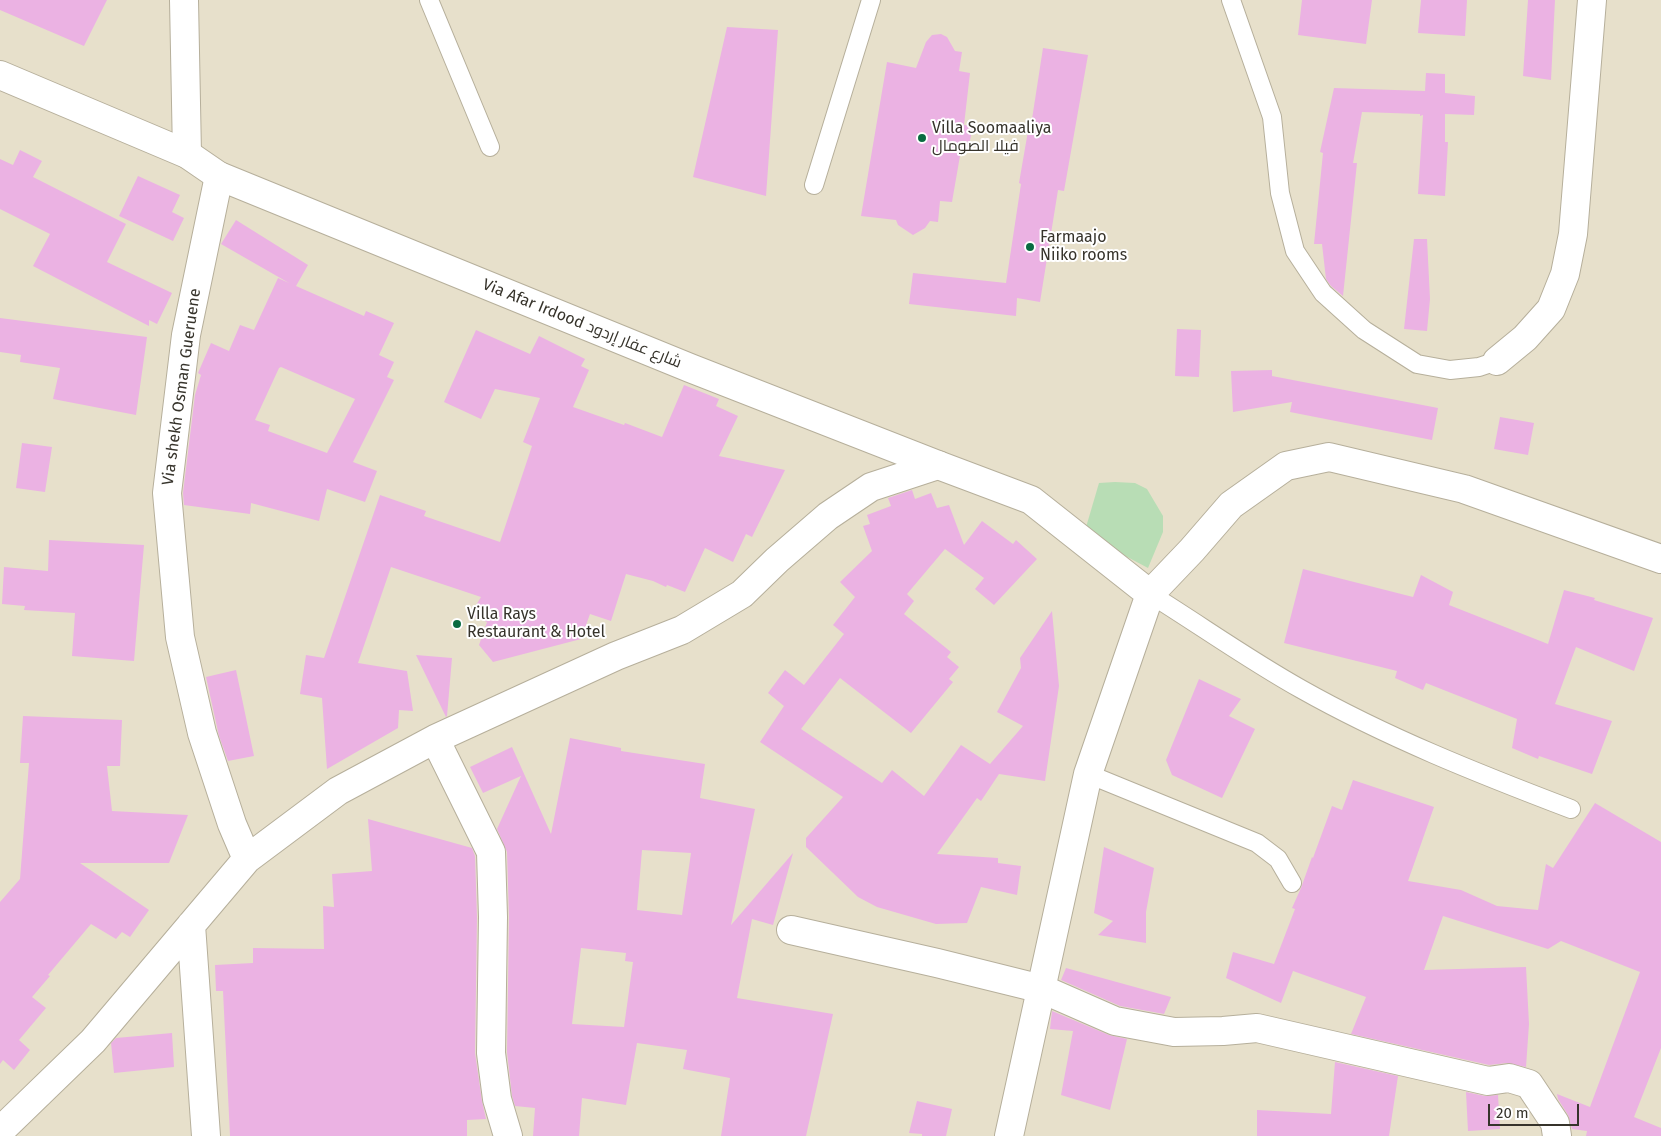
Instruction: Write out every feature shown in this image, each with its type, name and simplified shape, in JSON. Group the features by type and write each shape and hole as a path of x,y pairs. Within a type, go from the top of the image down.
{"street":[{"path":"184,0 187,154"},
{"path":"1496,360 1525,338 1551,309 1565,274 1573,234 1592,0"},
{"name":"Via Afar Irdood شارع عفار إردود","path":"0,75 187,154 219,176 690,368 938,466 1031,500 1150,594"},
{"name":"Via shekh Osman Gueruene","path":"219,176 186,335 167,493 180,637 202,733 232,824 248,859"},
{"path":"1009,1136 1088,774 1150,594 1231,505 1286,466 1329,457 1464,489 1661,559"},
{"path":"0,1131 93,1041 248,859 338,791 435,739 616,656 682,630 742,594 777,560 828,516 871,487 938,466"},
{"path":"435,739 491,852 493,917 491,1054 497,1100 508,1136"},
{"path":"191,925 206,1136"},
{"path":"791,930 937,963 1042,990 1116,1021 1174,1032 1257,1028 1488,1081 1509,1078 1530,1084 1554,1123 1557,1136"}],"lane":[{"path":"429,0 490,147"},
{"path":"814,185 871,0"},
{"path":"1231,0 1272,117 1280,193 1295,251 1323,293 1364,330 1417,364 1450,370 1479,367 1496,360"},
{"path":"1150,594 1309,693 1387,733 1491,778 1571,809"},
{"path":"1088,774 1257,843 1278,859 1292,883"}],"green space":[{"path":"1099,483 1135,483 1147,489 1163,516 1163,532 1148,568 1084,534"}],"building":[{"path":"0,0 107,0 84,46 0,10"},
{"path":"1302,0 1372,0 1366,44 1298,35"},
{"path":"1421,0 1467,0 1465,36 1418,33"},
{"path":"1528,0 1555,0 1551,80 1523,76"},
{"path":"727,27 778,30 766,196 693,177"},
{"name":"Villa Soomaaliya فيلا الصومال","path":"941,34 947,37 955,51 962,52 959,71 970,73 964,125 973,126 968,150 961,150 952,202 940,201 938,222 930,221 925,228 913,235 898,225 896,220 861,216 887,62 916,68 926,42 932,35"},
{"path":"1043,48 1088,55 1064,191 1058,190 1040,302 1017,298 1016,316 909,304 913,273 1006,283 1021,184 1019,183 1028,131 1030,132"},
{"path":"1426,73 1445,74 1445,93 1475,96 1474,115 1445,114 1445,142 1448,142 1445,196 1418,194 1423,115 1362,112 1353,163 1357,163 1343,296 1326,279 1322,244 1314,244 1323,153 1320,152 1334,88 1425,91"},
{"path":"20,150 42,161 33,177 126,224 107,262 172,293 157,324 149,320 149,326 33,266 50,234 0,209 0,159 13,165"},
{"path":"138,176 180,195 172,212 184,218 173,241 119,216"},
{"path":"236,220 308,265 296,286 364,316 366,311 394,323 379,355 394,362 387,377 394,380 353,462 377,471 365,502 327,489 319,521 251,503 250,514 184,505 183,493 195,395 201,375 198,373 211,343 229,351 240,325 254,330 278,278 289,283 221,244","holes":["281,367 355,399 327,453 268,431 270,425 255,420"]},
{"path":"1414,239 1427,239 1430,299 1427,331 1404,329"},
{"path":"0,318 147,337 136,415 53,399 60,368 20,362 21,355 0,352"},
{"path":"1177,329 1201,330 1199,377 1175,376"},
{"path":"476,330 530,354 539,336 585,359 581,366 589,370 573,407 662,437 684,385 719,399 716,406 738,416 719,456 785,470 752,537 746,534 733,562 705,548 685,592 626,574 611,621 590,614 581,639 493,662 479,645 487,622 470,615 481,597 391,567 358,663 407,671 413,711 399,710 398,728 327,769 322,698 300,694 306,655 324,658 380,495 426,511 424,516 500,542 532,446 523,442 540,398 495,389 481,419 444,402"},
{"path":"1272,370 1272,376 1438,408 1432,440 1290,412 1292,402 1233,412 1231,371"},
{"path":"1500,417 1534,423 1528,455 1494,449"},
{"path":"22,443 52,447 45,492 16,488"},
{"path":"912,490 915,499 931,493 937,508 949,505 964,545 982,521 1013,544 1016,540 1037,559 994,605 975,589 984,578 945,549 907,594 914,601 904,614 951,652 947,657 959,667 949,679 953,682 911,733 840,678 801,729 882,783 892,770 924,796 961,745 990,764 1023,726 997,712 1021,668 1020,658 1052,611 1059,686 1045,781 999,774 981,801 977,798 937,854 998,858 998,863 1021,866 1017,895 981,887 967,923 936,924 877,907 858,897 806,847 806,838 843,797 760,742 784,706 768,693 785,670 804,685 844,634 833,625 855,597 840,582 872,551 863,526 870,524 867,515 891,506 888,498"},
{"path":"49,540 144,545 134,661 72,656 75,613 24,610 25,606 2,604 4,567 48,571"},
{"path":"1303,569 1413,597 1421,575 1453,592 1449,605 1548,644 1564,590 1595,598 1594,600 1653,618 1634,671 1576,647 1555,704 1612,721 1592,774 1539,756 1538,759 1512,748 1517,719 1426,683 1423,690 1395,678 1397,671 1284,643"},
{"path":"416,655 452,658 446,717"},
{"path":"236,670 254,756 228,761 219,736 206,677"},
{"path":"1199,679 1241,699 1229,716 1255,729 1222,798 1172,775 1166,760"},
{"path":"23,716 122,720 120,766 107,766 112,811 188,815 169,863 80,863 149,910 130,937 122,932 116,939 91,924 32,997 46,1008 19,1040 30,1050 14,1070 3,1060 0,1064 0,902 20,879 29,763 20,763"},
{"path":"570,738 621,748 621,751 705,764 700,798 755,809 731,925 793,853 773,925 752,919 737,998 833,1014 806,1136 721,1136 730,1078 683,1069 687,1050 637,1043 626,1105 582,1098 579,1136 533,1136 535,1108 515,1106 512,1096 507,1052 509,917 507,852 497,829 521,776 483,793 470,767 512,747 551,834","holes":["642,850 691,853 682,915 637,910","581,948 626,953 625,961 633,962 624,1027 572,1024"]},
{"path":"1353,780 1434,807 1408,881 1461,890 1497,906 1538,910 1546,864 1553,868 1595,803 1661,842 1661,1048 1634,1117 1661,1128 1661,1136 1586,1136 1587,1131 1572,1129 1568,1115 1557,1094 1590,1107 1640,972 1561,941 1548,949 1443,916 1424,970 1526,967 1529,1024 1526,1067 1507,1063 1489,1065 1351,1034 1366,997 1293,971 1281,1003 1226,978 1233,952 1274,964 1295,909 1292,908 1332,806 1342,810"},
{"path":"368,819 472,848 475,856 477,917 475,1053 486,1119 467,1120 467,1136 230,1136 223,991 216,991 215,965 253,963 253,948 324,949 323,906 334,907 332,874 372,871"},
{"path":"1104,847 1154,868 1146,912 1146,943 1098,935 1113,921 1094,913"},
{"path":"1066,968 1171,997 1164,1014 1120,1006 1061,980"},
{"path":"1052,1011 1109,1035 1127,1039 1110,1110 1061,1095 1073,1031 1050,1029"},
{"path":"172,1033 174,1067 114,1073 111,1043 116,1038"},
{"path":"1335,1062 1398,1076 1389,1136 1257,1136 1257,1110 1331,1114"},
{"path":"1466,1092 1485,1096 1498,1095 1500,1129 1468,1131"},
{"path":"917,1101 952,1109 946,1136 922,1136 922,1134 909,1133"}],"place":[{"name":"Villa Soomaaliya فيلا الصومال","path":"922,138"},
{"name":"Farmaajo Niiko rooms","path":"1030,247"},
{"name":"Villa Rays Restaurant & Hotel","path":"457,624"}]}
